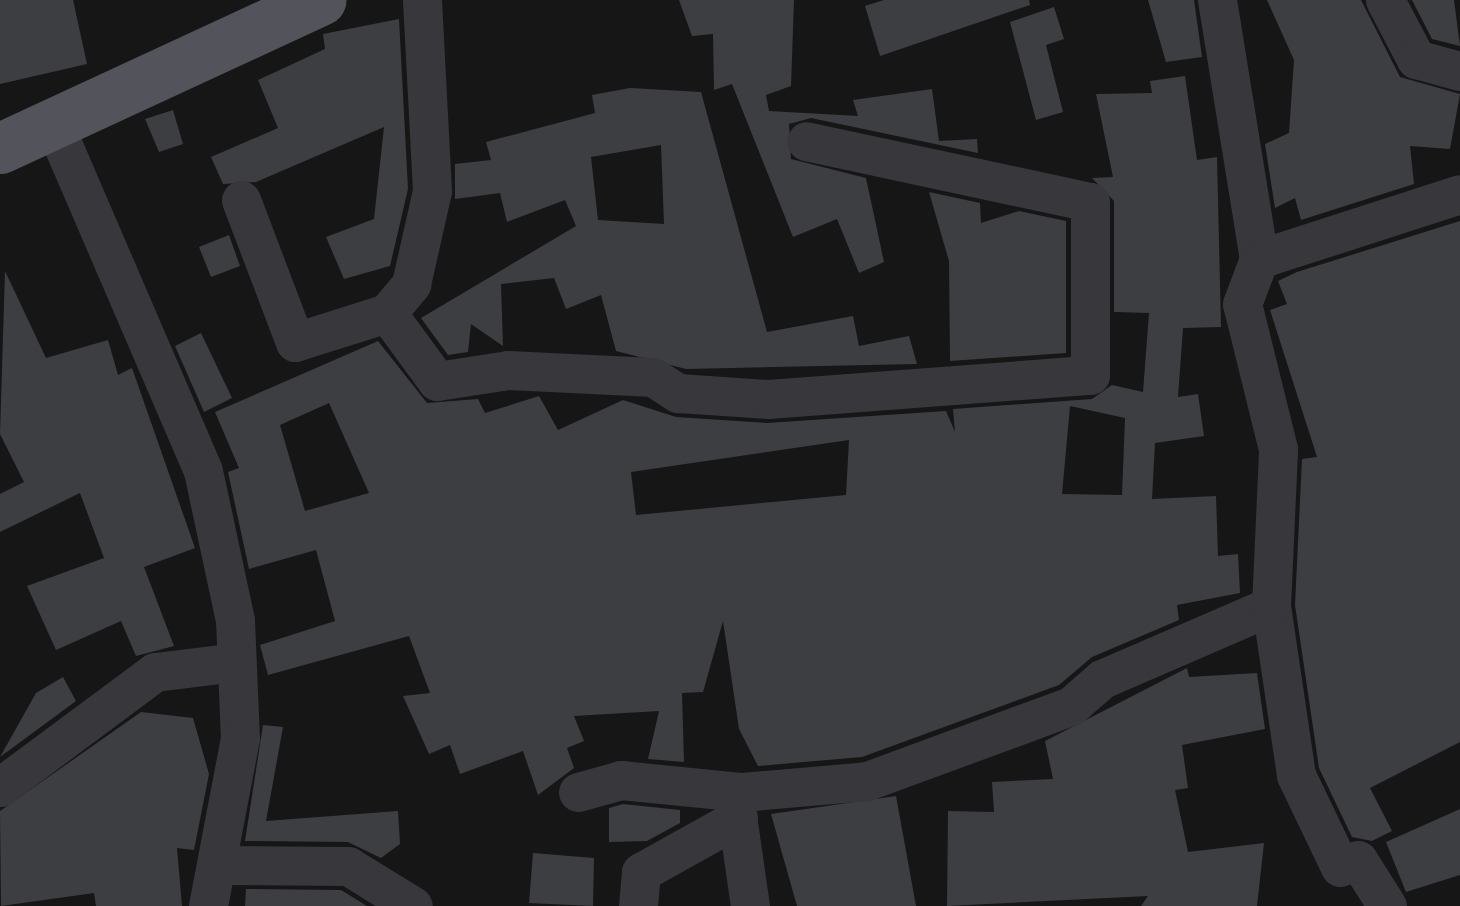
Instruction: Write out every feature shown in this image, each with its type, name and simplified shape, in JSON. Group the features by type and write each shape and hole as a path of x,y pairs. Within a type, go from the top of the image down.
{"main road":[{"path":"0,148 55,127 321,0"}],"street":[{"path":"241,200 295,342 387,313 412,284 432,191 422,0"},
{"path":"1216,0 1259,259 1241,304 1278,449 1271,606 1296,775 1340,867 1358,860 1387,906"},
{"path":"1385,0 1416,59 1460,71"},
{"path":"55,127 203,471 236,662 240,737 208,906"},
{"path":"387,313 437,381 508,370 653,377 678,393 768,400 1090,375 1090,202 806,140"},
{"path":"1259,259 1460,194"},
{"path":"638,906 641,872 736,804 917,766 1071,706 1102,679 1271,606"},
{"path":"0,787 155,672 236,662"},
{"path":"578,792 621,780 736,804"},
{"path":"736,804 750,906"},
{"path":"219,865 348,866 413,906"}],"building":[{"path":"0,0 73,0 87,64 0,84"},
{"path":"679,0 794,0 791,86 766,95 769,111 858,116 853,100 932,89 939,141 977,139 978,153 811,118 789,124 791,159 866,178 884,262 859,273 837,219 793,237 732,84 714,90 713,34 692,36"},
{"path":"884,0 1029,0 1030,5 880,56 865,6"},
{"path":"1148,0 1194,0 1202,57 1166,62"},
{"path":"1267,0 1361,0 1400,77 1460,94 1450,149 1410,146 1414,184 1301,220 1295,198 1275,208 1265,144 1289,133 1294,60"},
{"path":"1412,0 1454,0 1460,46 1432,39"},
{"path":"1054,7 1064,39 1046,45 1063,112 1036,120 1010,22"},
{"path":"399,19 408,189 390,266 344,279 326,237 374,219 384,127 256,182 223,184 211,157 278,128 258,80 325,49 323,34"},
{"path":"1185,76 1197,160 1217,157 1221,327 1183,328 1178,397 1198,394 1204,436 1155,443 1152,499 1216,496 1218,556 1238,554 1240,593 1177,605 1179,620 1092,657 1059,685 862,757 758,766 739,729 723,621 703,692 682,693 684,762 648,759 659,711 574,716 584,741 567,748 574,768 538,795 523,751 460,774 450,745 429,754 403,696 430,693 409,636 268,675 260,645 335,621 316,550 249,569 228,472 239,468 215,412 378,341 427,403 478,399 485,413 539,396 558,430 623,400 676,417 767,423 946,411 955,432 953,409 1092,399 1112,385 1143,392 1149,313 1114,312 1114,201 1092,178 1113,177 1096,94 1152,93 1150,81","holes":["329,403 369,493 305,511 280,425","1070,406 1125,418 1122,495 1062,494","849,440 846,495 636,515 631,472"]},
{"path":"630,88 701,92 767,332 853,316 859,346 909,336 917,364 686,369 616,351 601,295 566,309 554,278 501,284 503,346 471,324 468,352 448,355 421,318 576,226 565,200 507,222 500,193 455,199 455,164 491,160 486,142 595,113 592,95","holes":["661,145 664,224 598,220 591,157"]},
{"path":"173,110 183,144 159,152 145,119"},
{"path":"929,192 980,203 981,223 1019,211 1066,221 1066,353 950,361 949,261"},
{"path":"1460,221 1460,742 1370,788 1392,831 1372,841 1352,837 1319,768 1295,605 1302,459 1317,457 1270,310 1287,304 1278,281 1297,272"},
{"path":"229,235 240,266 211,277 199,247"},
{"path":"5,271 46,358 108,340 118,375 132,368 195,548 144,567 174,646 136,656 121,621 56,650 27,586 104,558 80,493 0,532 0,494 24,482 0,434"},
{"path":"201,333 232,398 204,412 175,346"},
{"path":"1187,668 1189,677 1257,673 1265,729 1182,745 1188,788 1175,790 1188,852 1264,843 1257,906 1141,906 1148,896 947,906 948,811 994,812 992,782 1053,779 1045,741"},
{"path":"63,677 76,701 0,757 36,693"},
{"path":"141,712 193,718 209,774 194,850 177,848 182,906 96,906 94,893 1,906 0,811"},
{"path":"263,725 283,727 266,821 398,811 400,844 381,858 348,842 245,841"},
{"path":"896,796 916,906 797,906 771,814"},
{"path":"623,804 680,810 680,823 647,841 609,842 609,808"},
{"path":"1460,809 1460,875 1406,892 1386,842"},
{"path":"533,853 594,858 593,906 529,903"},
{"path":"246,889 341,890 367,906 245,906"}]}
